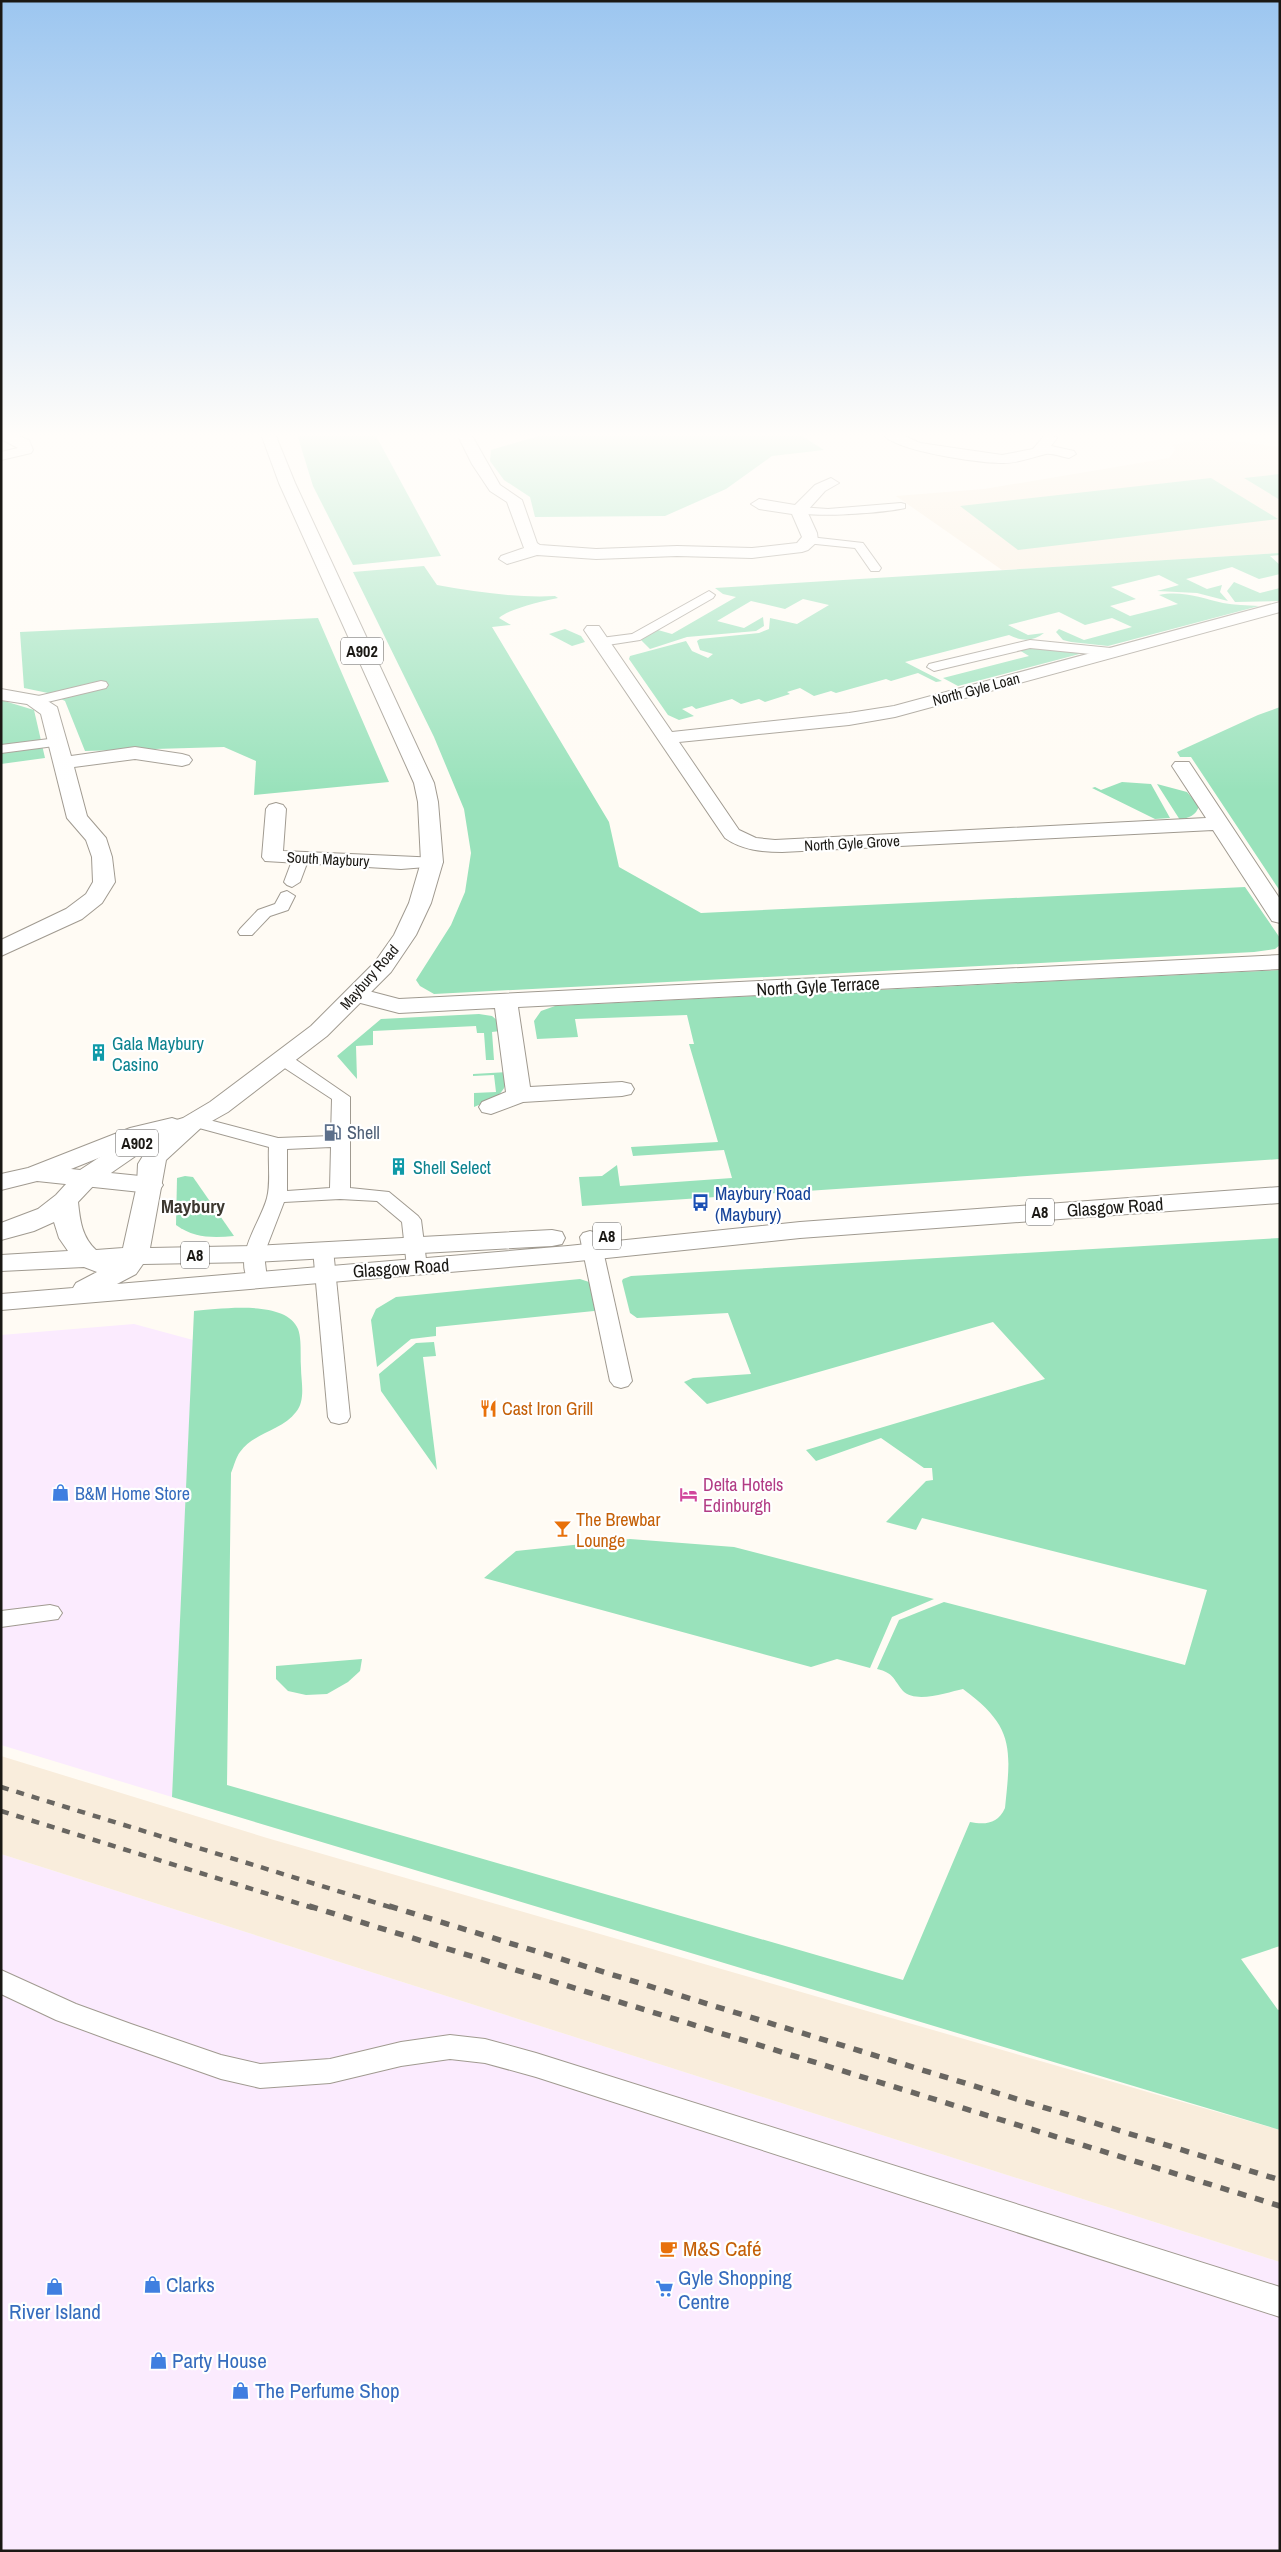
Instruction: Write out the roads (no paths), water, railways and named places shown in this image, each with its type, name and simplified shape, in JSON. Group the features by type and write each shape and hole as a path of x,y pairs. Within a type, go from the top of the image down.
{"street":[{"name":"Maybury Road","path":"135,1256 150,1185 151,1164 155,1156 194,1121 219,1106 319,1031 357,995 383,967 405,935 420,903 432,862 428,802 424,783 319,553"},
{"path":"507,559 526,553"},
{"path":"582,553 614,553"},
{"name":"North Gyle Loan","path":"666,738 849,719 895,711 1280,607"},
{"name":"North Gyle Grove","path":"597,636 732,834 740,840 766,846 1221,823"},
{"path":"1,694 35,701 50,711 54,720 57,742 77,818 96,838 102,857 104,882 94,898 74,914 1,950"},
{"path":"63,763 135,753 182,760"},
{"path":"1182,766 1280,916"},
{"name":"South Maybury","path":"276,809 272,857 401,863 432,862"},
{"name":"North Gyle Terrace","path":"357,995 399,1006 1280,962"},
{"path":"506,1002 519,1095"},
{"path":"491,1107 519,1095 622,1089"},
{"path":"1,1182 37,1173 138,1133 194,1121"},
{"name":"A902","path":"1,1232 25,1225 47,1215 65,1201 86,1178 147,1137 194,1121"},
{"path":"37,1173 150,1185"},
{"name":"Glasgow Road","path":"1,1263 135,1256 256,1266 800,1230 1280,1195"},
{"path":"65,1201 68,1231 72,1242 88,1258 115,1276 164,1288"},
{"path":"68,1296 115,1276 126,1268 135,1256"},
{"name":"Glasgow Road","path":"1,1302 164,1288 256,1266"}],"lane":[{"path":"865,553 875,568"},
{"path":"597,636 636,637 709,595"},
{"path":"934,667 1030,644 1111,652"},
{"path":"35,701 101,685"},
{"path":"1,749 57,742"},
{"path":"246,932 264,914 282,907 301,858"},
{"path":"283,1059 341,1097 340,1193"},
{"path":"194,1121 278,1144 340,1140"},
{"path":"256,1266 277,1197 278,1144"},
{"path":"277,1197 340,1193 382,1196 411,1220 416,1256"},
{"path":"593,1244 621,1381"},
{"path":"325,1261 339,1417"},
{"path":"1,1619 50,1614"},
{"path":"1,1981 66,2012 122,2033 221,2067 260,2076 330,2071 436,2048 485,2051 536,2065 1280,2302"}],"railway":[{"path":"1,1787 393,1908"},
{"path":"1,1811 313,1908"},
{"path":"309,1906 1280,2206"},
{"path":"389,1906 1280,2180"}],"place":[{"name":"Gala Maybury Casino","path":"98,1053"},
{"name":"Shell","path":"333,1132"},
{"name":"Shell Select","path":"399,1167"},
{"name":"Maybury Road (Maybury)","path":"701,1203"},
{"name":"Cast Iron Grill","path":"488,1408"},
{"name":"B&M Home Store","path":"61,1493"},
{"name":"Delta Hotels Edinburgh","path":"689,1494"},
{"name":"The Brewbar Lounge","path":"562,1529"},
{"name":"M&S Café","path":"669,2248"},
{"name":"Clarks","path":"152,2284"},
{"name":"River Island","path":"55,2286"},
{"name":"Gyle Shopping Centre","path":"664,2289"},
{"name":"Party House","path":"158,2360"},
{"name":"The Perfume Shop","path":"241,2390"}],"district":[{"name":"Maybury","path":"193,1206"}]}
